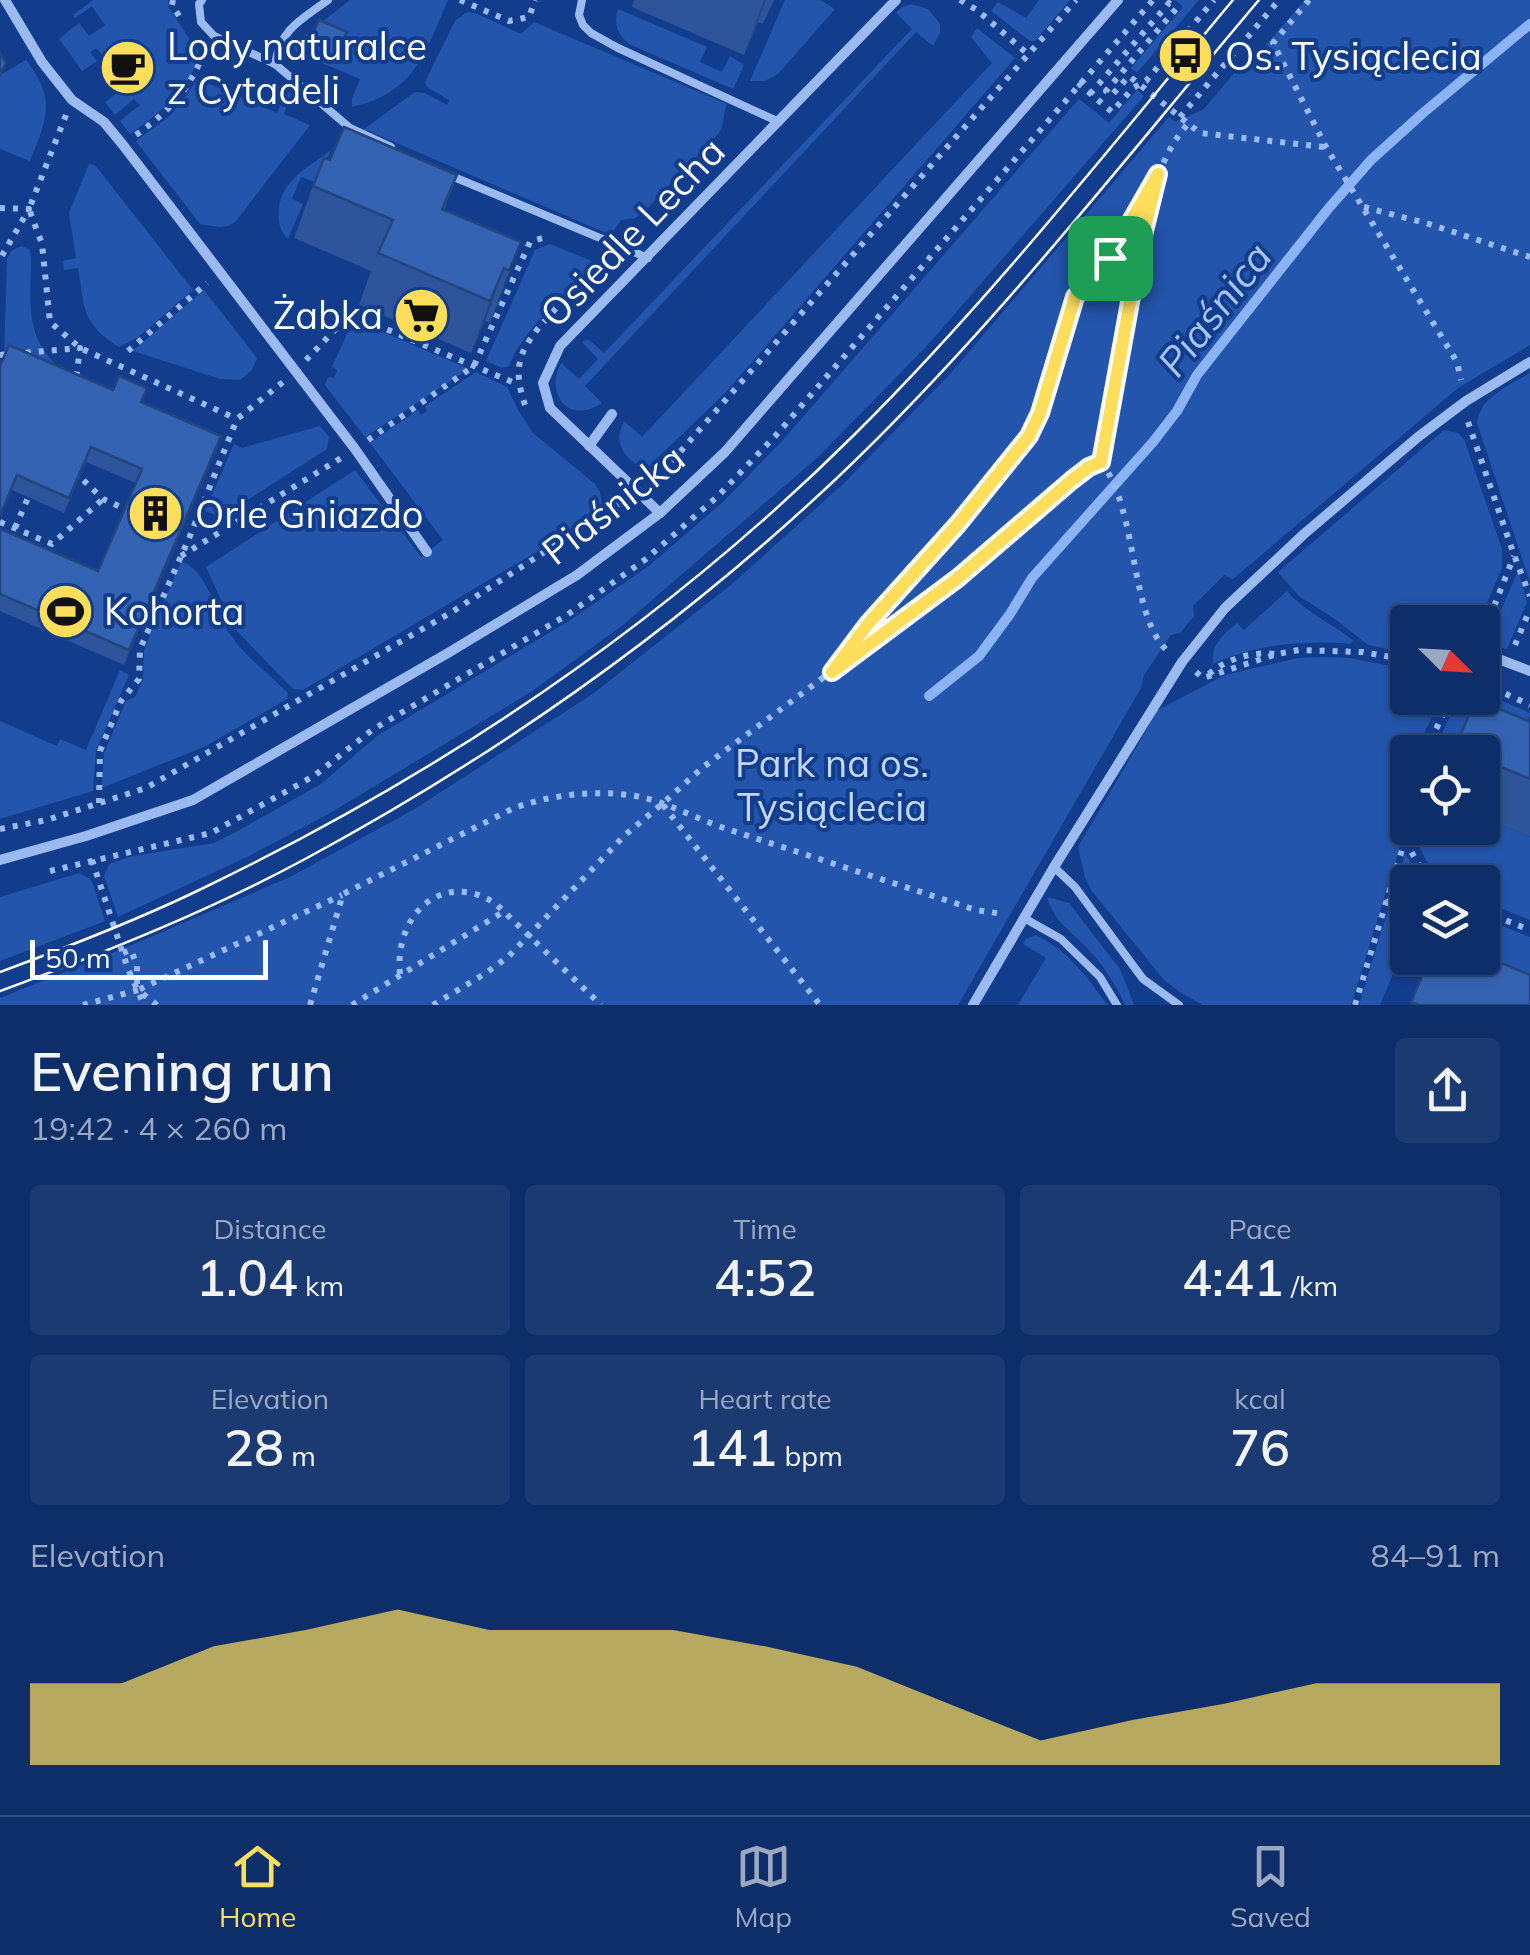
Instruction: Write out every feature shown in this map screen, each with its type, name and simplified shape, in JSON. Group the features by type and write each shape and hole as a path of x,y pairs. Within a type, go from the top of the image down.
{"street":[{"path":"5,0 42,62 72,100 104,122 122,144 221,270 428,552"},
{"name":"Osiedle Lecha","path":"660,512 550,408 544,383 560,346 896,0"},
{"name":"Piaśnicka","path":"0,860 193,800 577,575 622,543 725,452 769,404 1118,0"},
{"path":"972,1005 1182,662 1224,608 1418,437 1466,401 1530,362"},
{"path":"589,446 612,414"},
{"path":"1502,660 1530,671"}],"lane":[{"path":"202,0 201,22 214,36 275,64 350,128 400,152"},
{"path":"275,64 278,44 290,28 328,0"},
{"path":"582,0 579,14 592,33 779,122"},
{"path":"433,167 648,258"},
{"path":"1054,867 1075,886 1143,979 1179,1005"},
{"path":"1024,918 1061,940 1100,977 1117,1005"}],"path":[{"path":"173,0 172,6 183,21"},
{"path":"460,0 508,21 529,17 535,0"},
{"path":"960,0 1029,55"},
{"path":"0,829 47,820 146,788 435,622 637,491 672,460 1076,0"},
{"path":"1086,90 1153,0"},
{"path":"1086,90 1112,112 1146,80 1214,0"},
{"path":"1180,117 1279,0"},
{"path":"1309,0 1273,42 1326,147 1362,203 1530,257"},
{"path":"1086,90 1169,2 1176,10 1106,90 1112,95 1130,76 1200,133 1326,147"},
{"path":"122,144 167,112 194,77 204,52 193,36"},
{"path":"0,259 29,209 72,100"},
{"path":"832,672 868,624 958,524 1029,436 1040,413 1075,297 1110,258 1174,141 1188,124"},
{"path":"1158,174 1140,247 1101,462 1112,476 1122,502 1147,616 1160,645 1203,678 1299,650 1390,657"},
{"path":"0,208 29,209"},
{"path":"29,209 42,244 50,322 80,348 237,419"},
{"path":"181,556 355,449 474,366 530,242 551,236"},
{"path":"593,253 607,259"},
{"path":"128,351 221,270"},
{"path":"100,803 100,751 121,700 139,679 140,649 237,419 296,371 350,314 518,384"},
{"path":"0,355 80,348"},
{"path":"74,390 80,348"},
{"path":"433,1005 486,974 508,956 625,834 702,768 958,578 1072,480 1101,462"},
{"path":"68,473 80,478 103,499 126,509"},
{"path":"15,528 36,479"},
{"path":"0,522 52,544 103,499"},
{"path":"181,533 190,536"},
{"path":"1494,605 1514,556"},
{"path":"1523,577 1530,596"},
{"path":"1500,691 1530,705"},
{"path":"83,1005 138,990 525,804 595,794 642,798 976,910 1024,918"},
{"path":"662,804 820,1005"},
{"path":"86,836 122,953 144,1005"},
{"path":"1355,1005 1403,845"},
{"path":"400,974 398,959 409,920 422,906 443,895 465,891 495,903 601,1005"},
{"path":"310,1005 343,894"},
{"path":"1386,902 1390,900"},
{"path":"352,1005 503,912"},
{"path":"1500,918 1530,930"},
{"path":"138,990 157,1005"}],"green space":[{"path":"93,0 168,0 169,8 199,53 181,89 130,134 120,121 140,105 134,99 115,115 105,102 146,72 129,49 109,63 96,48 90,52 97,61 82,71 59,39 79,23 89,36 105,25 92,6 75,18 73,15"},
{"path":"350,0 448,0 424,53 404,81 373,101 352,107 360,79 297,53 293,45"},
{"path":"785,0 820,0 835,9 778,74 765,81 750,81"},
{"path":"1039,0 1070,0 1035,41 991,11 998,2 1026,18"},
{"path":"1175,0 1199,0 1137,73 1131,68 1183,7"},
{"name":"Park na os. Tysiąclecia","path":"1305,0 1530,0 1530,345 1458,388 1233,579 1224,575 1193,606 1194,616 1180,633 1171,635 1144,675 1141,688 958,1005 0,1005 0,998 290,877 413,810 594,693 732,584 843,484 951,373 1169,117 1175,122 1204,109 1251,53 1258,54"},
{"path":"911,4 928,9 940,24 933,46 916,32 585,386 602,403 580,411 563,403 556,386 561,363 579,379 598,359 582,342 588,339 604,353 912,29 896,12"},
{"path":"618,9 707,47 700,62 722,72 730,56 744,65 733,89 631,45 618,29"},
{"path":"467,12 521,34 534,22 727,104 720,132 644,212 621,220 611,235 364,129 415,92 447,105 449,100 425,82 455,21"},
{"path":"977,28 1015,58 726,392 645,470 632,461 620,444 624,421 642,437 992,63 971,37"},
{"path":"26,60 42,87 46,109 30,161 0,149 0,75"},
{"path":"198,79 277,113 287,92 291,94 284,114 310,125 236,221 228,226 200,224 136,141 171,115"},
{"path":"1137,90 1144,96 925,348 817,458 623,625 531,692 330,813 118,917 104,876 109,864 133,856 214,843 234,833 321,784 377,736 569,621 650,565 723,502 783,440 1079,99 1109,123"},
{"path":"331,150 317,183 301,177 292,199 303,204 288,239 279,217 285,190"},
{"path":"89,164 95,165 193,290 137,338 119,347 91,322 78,268 64,270 63,261 76,258 69,213"},
{"path":"550,244 592,261 593,267 535,325 509,366 502,368 486,361 535,250"},
{"path":"21,246 29,249 31,257 35,333 50,358 63,370 4,360 7,259 11,251"},
{"path":"204,290 257,358 252,370 240,380 220,379 133,351"},
{"path":"361,323 469,369 365,437 325,385 328,377 334,378 337,370 332,367 350,327"},
{"path":"476,372 507,387 533,433 595,484 602,505 538,551 303,690 293,689 234,628 206,567 355,470 421,557 443,540 370,443 418,410 421,415 427,411 425,406"},
{"path":"1530,373 1530,582 1477,423 1490,399"},
{"path":"320,426 329,437 327,449 221,517 205,511 234,444 242,448"},
{"path":"1444,430 1458,433 1464,439 1502,549 1502,568 1486,605 1390,605 1390,650 1368,645 1299,596 1278,572"},
{"path":"181,561 198,574 234,639 288,693 287,699 206,746 104,787 104,753 126,701 135,697 143,680 144,650"},
{"path":"1518,571 1527,602 1507,649 1502,648 1500,653 1500,612"},
{"path":"1287,591 1353,640 1351,644 1281,645 1213,664 1216,645 1227,632 1237,623 1244,630"},
{"path":"1298,658 1349,658 1390,666 1390,715 1433,715 1423,735 1390,735 1390,845 1400,845 1394,865 1390,865 1390,879 1351,1005 1203,1005 1164,980 1091,890 1078,847 1158,710 1225,675"},
{"path":"120,670 129,675 96,750 93,791 0,819 0,721 57,746 60,739 86,750"},
{"path":"1500,700 1530,713 1530,736 1500,746 1500,735 1441,735 1451,715 1500,715"},
{"path":"1500,824 1530,837 1530,920 1500,908 1500,865 1430,865 1419,845 1500,845"},
{"path":"79,873 91,879 105,921 0,961 0,897"},
{"path":"1047,897 1069,903 1120,969 1134,1005 1125,1005 1102,966 1058,919"},
{"path":"1390,903 1393,975 1380,1005 1359,1005"},
{"path":"1500,925 1530,937 1530,1005 1498,1005 1428,975 1500,975"},
{"path":"1036,935 1076,965 1107,1005 1018,1005 1046,958 1023,944"}],"building":[{"path":"319,20 347,32 335,59 307,47"},
{"path":"132,41 150,64 130,79 112,55"},
{"path":"0,53 6,63 0,76"},
{"path":"344,127 457,175 442,209 521,242 490,301 378,253 393,220 313,186 324,158 330,160"},
{"name":"Orle Gniazdo","path":"9,345 113,390 119,376 147,388 141,402 221,436 129,650 0,594 0,529 98,571 142,469 91,447 69,498 17,475 0,516 0,366"},
{"path":"1500,709 1528,721 1530,717 1530,779 1500,766 1500,735 1460,735 1469,715 1500,715"},
{"path":"1500,962 1530,975 1530,1005 1411,1002 1423,975 1500,975"}],"waterway":[{"name":"Piaśnica","path":"929,696 979,656 1032,578 1153,442 1177,411 1197,375 1371,160 1530,24"}],"tram line":[{"path":"0,972 169,904 372,799 543,692 705,570 781,504 905,383 1049,222 1233,0"},
{"path":"0,991 156,930 307,858 517,732 650,637 776,533 894,422 1054,245 1259,0"}],"place":[{"name":"Os. Tysiąclecia","path":"1186,56"},
{"name":"Lody naturalce z Cytadeli","path":"128,68"},
{"name":"Żabka","path":"422,315"},
{"name":"Orle Gniazdo","path":"156,514"},
{"name":"Kohorta","path":"65,611"}],"route":[{"path":"1158,174 1140,247 1101,462 1072,480 958,578 832,672 868,624 958,524 1029,436 1040,413 1075,297 1110,258 1158,174"}]}
